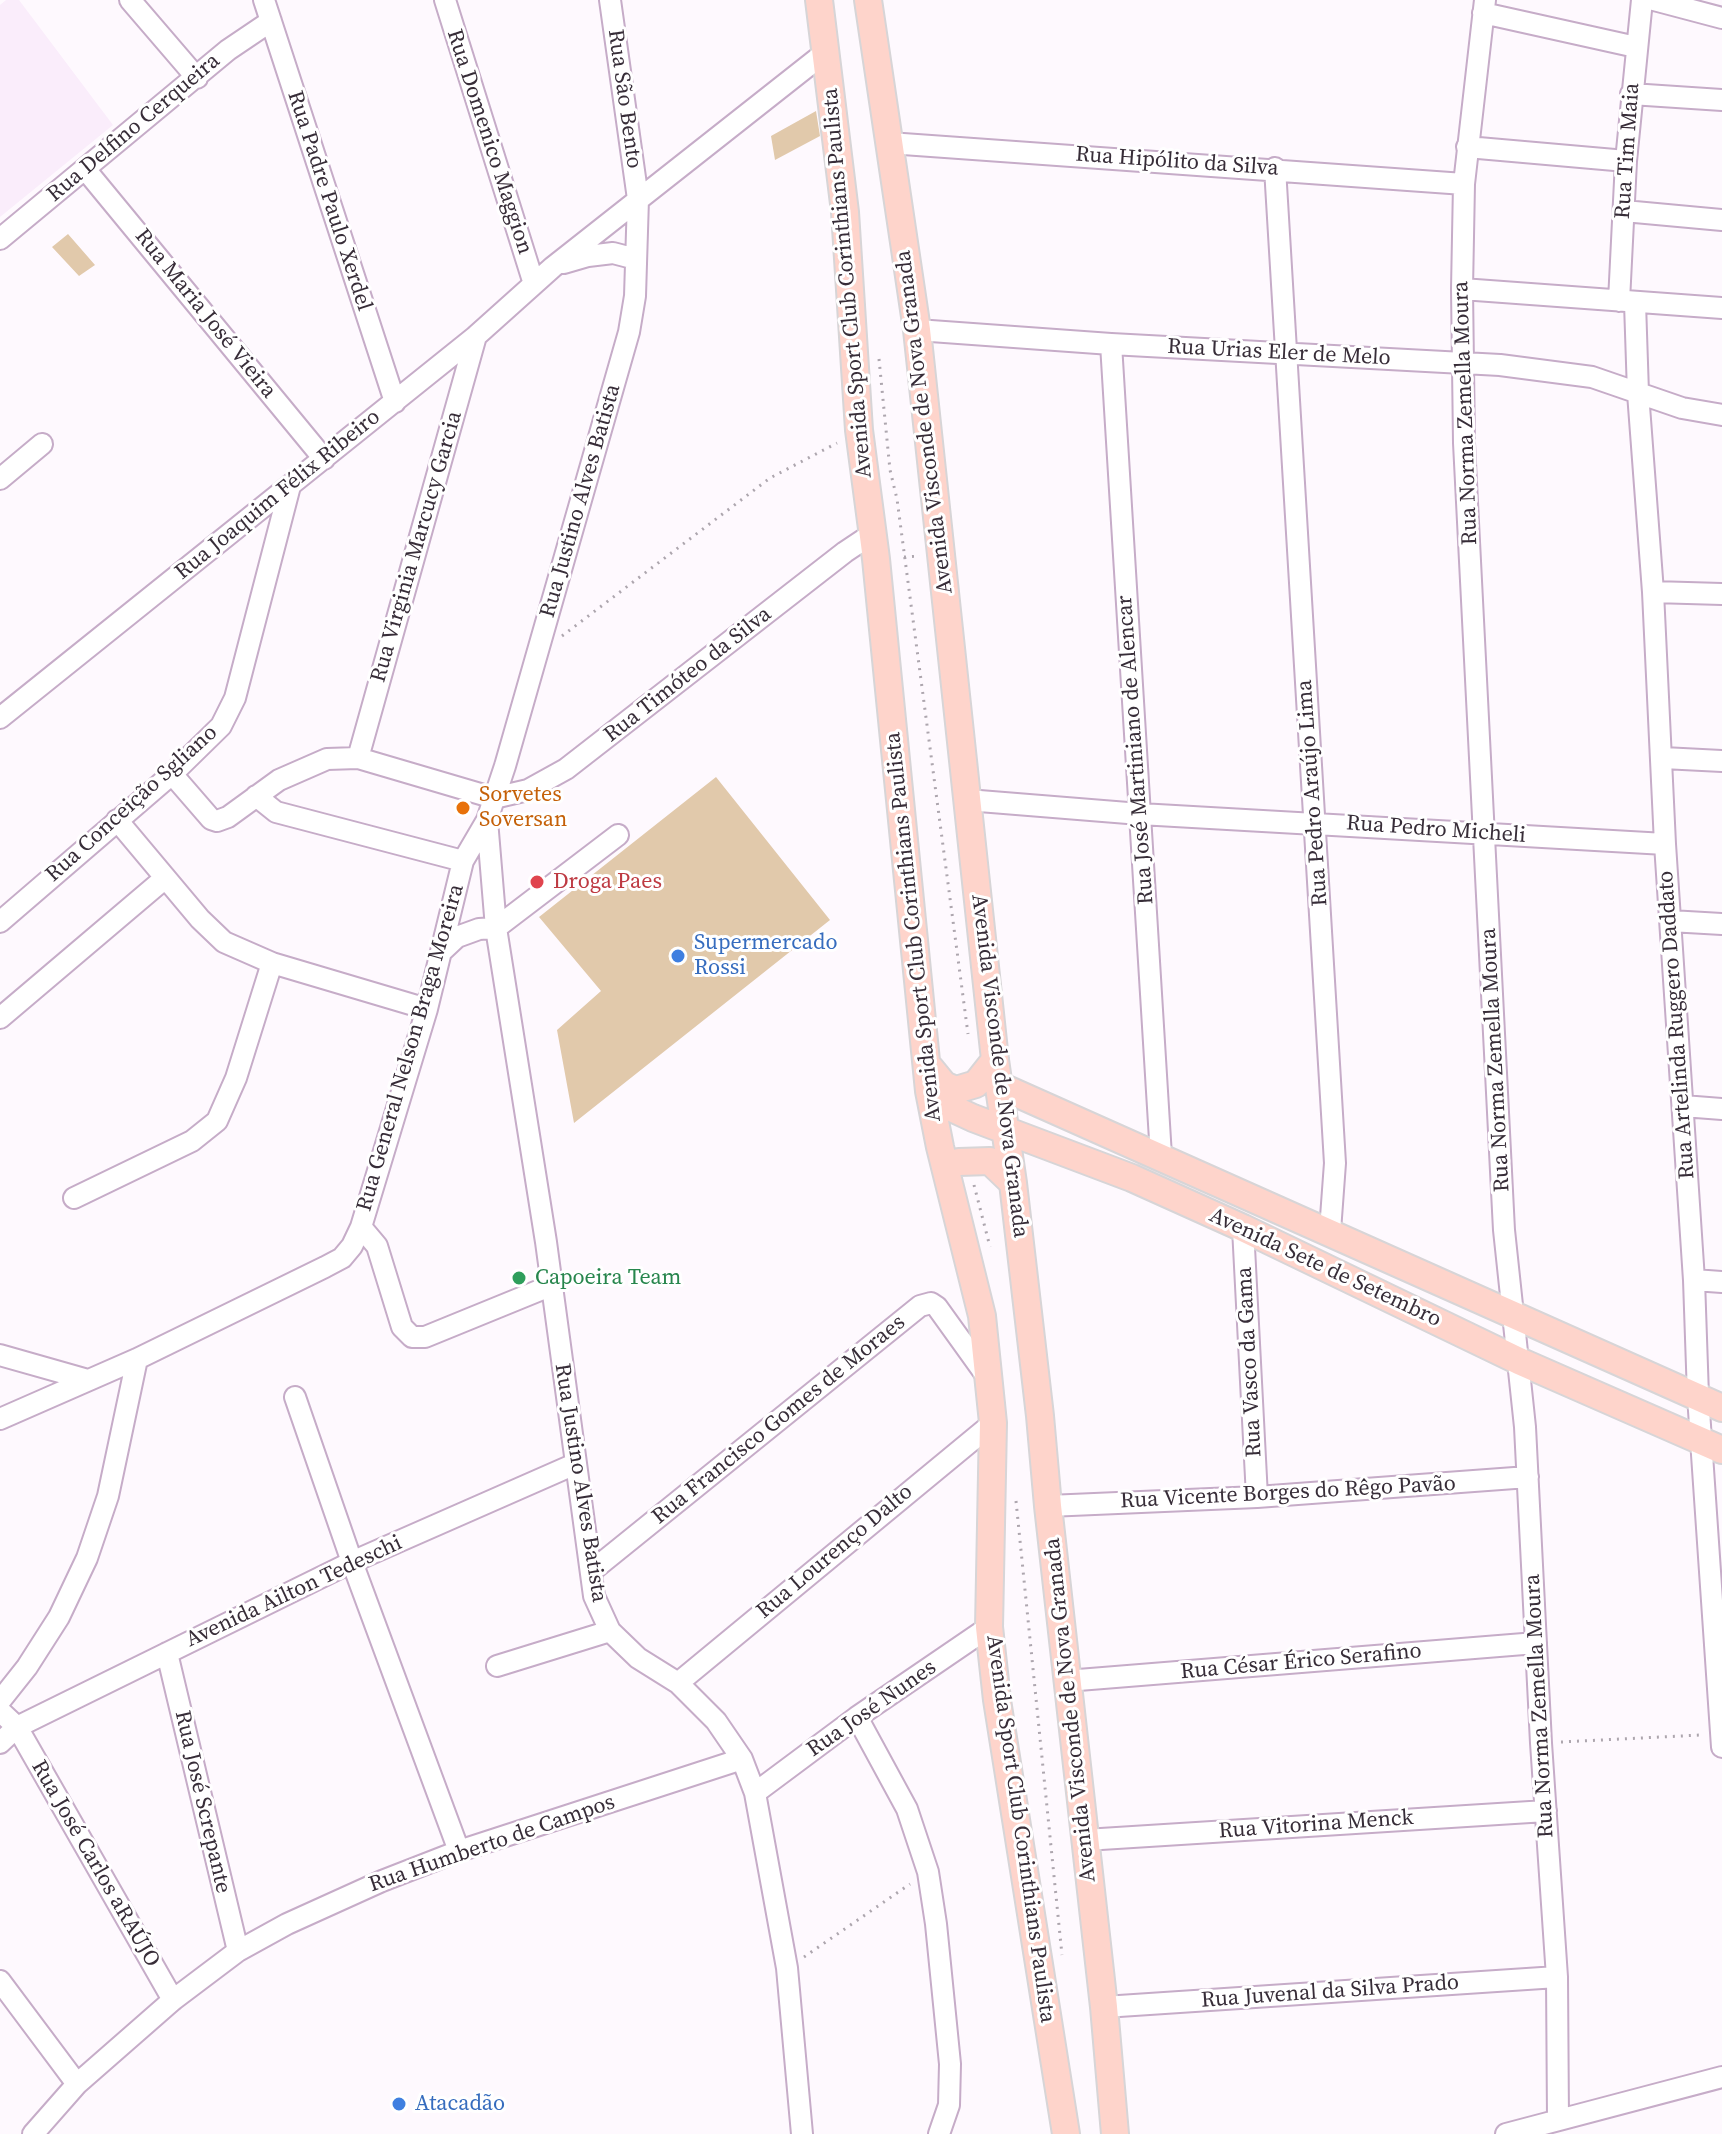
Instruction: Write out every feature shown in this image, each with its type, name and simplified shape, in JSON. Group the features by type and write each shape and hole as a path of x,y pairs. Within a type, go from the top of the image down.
{"main road":[{"name":"Avenida Sport Club Corinthians Paulista","path":"819,0 845,212 859,430 874,546 929,1091 982,1316 993,1423 989,1627 997,1700 1066,2134"},
{"name":"Avenida Visconde de Nova Granada","path":"868,0 917,330 967,800 1040,1416 1115,2134"},
{"path":"926,1062 939,1080 956,1090 998,1073"},
{"name":"Avenida Sete de Setembro","path":"998,1073 1161,1156 1722,1408"},
{"name":"Avenida Sete de Setembro","path":"929,1091 951,1108 1132,1178 1519,1361 1712,1445"},
{"path":"945,1167 959,1162 987,1160 1013,1183"}],"street":[{"path":"130,0 197,78"},
{"name":"Rua Padre Paulo Xerdel","path":"264,0 395,402"},
{"name":"Rua Domenico Maggion","path":"445,0 534,284"},
{"name":"Rua São Bento","path":"610,0 638,199"},
{"name":"Rua Tim Maia","path":"1627,302 1626,161 1642,0"},
{"path":"1654,0 1722,18"},
{"path":"1484,7 1636,47"},
{"name":"Rua Norma Zemella Moura","path":"1484,7 1464,184 1464,443 1504,1230 1528,1477 1541,1743 1557,1977 1558,2120"},
{"name":"Rua Delfino Cerqueira","path":"0,239 228,50 271,21"},
{"name":"Rua Joaquim Félix Ribeiro","path":"0,718 476,336 553,267 827,51"},
{"path":"1631,94 1722,100"},
{"name":"Rua Hipólito da Silva","path":"889,143 1275,168 1464,184"},
{"path":"1467,147 1626,161"},
{"name":"Rua Pedro Araújo Lima","path":"1275,168 1335,1163 1330,1231"},
{"name":"Rua Maria José Vieira","path":"85,169 324,459"},
{"name":"Rua Justino Alves Batista","path":"494,798 629,332 635,296 638,199"},
{"path":"1624,211 1722,220"},
{"name":"Rua Joaquim Félix Ribeiro","path":"553,267 613,253 636,259"},
{"path":"1462,289 1722,308"},
{"name":"Rua Artelinda Ruggero Daddato","path":"1627,302 1638,393 1653,592 1665,844 1694,1280 1698,1396 1712,1445 1722,1747"},
{"name":"Rua Urias Eler de Melo","path":"917,330 1500,365 1592,377 1682,408 1722,415"},
{"name":"Rua Virginia Marcucy Garcia","path":"358,758 476,336"},
{"name":"Rua José Martiniano de Alencar","path":"1111,344 1161,1156"},
{"path":"0,479 42,444"},
{"name":"Rua Conceição Sgliano","path":"0,922 172,774 221,726 235,698 290,486"},
{"name":"Rua Timóteo da Silva","path":"494,798 528,790 566,769 845,552 874,546"},
{"path":"1653,592 1722,594"},
{"path":"172,774 211,819 217,821 228,817 279,780 327,759 358,758 494,798"},
{"path":"1663,758 1722,761"},
{"path":"256,796 276,812 463,861"},
{"name":"Rua General Nelson Braga Moreira","path":"0,1419 137,1359 342,1258 361,1227 427,1009 463,861 487,820 494,798"},
{"name":"Rua Pedro Micheli","path":"967,800 1140,814 1665,844"},
{"path":"117,820 164,879 224,942 272,963 427,1009"},
{"name":"Rua Justino Alves Batista","path":"487,820 496,928 544,1231 575,1464 593,1570 594,1596 610,1631 638,1658 678,1683 716,1721 742,1759 755,1793 787,1968 802,2134"},
{"path":"441,952 457,937 479,929 496,928 618,835"},
{"path":"0,1018 164,879"},
{"path":"1670,921 1722,924"},
{"path":"74,1198 192,1141 217,1121 236,1078 272,963"},
{"path":"1683,1106 1722,1109"},
{"path":"361,1227 377,1246 402,1327 412,1337 425,1337 550,1286"},
{"name":"Rua Vasco da Gama","path":"1243,1228 1257,1497"},
{"path":"1694,1280 1722,1282"},
{"name":"Rua Francisco Gomes de Moraes","path":"593,1570 920,1306 931,1303 937,1307 988,1378"},
{"path":"0,1355 88,1380"},
{"path":"0,1701 27,1667 59,1617 87,1558 108,1496 137,1359"},
{"path":"295,1397 352,1562 459,1851"},
{"name":"Rua Lourenço Dalto","path":"678,1683 993,1423"},
{"name":"Avenida Ailton Tedeschi","path":"0,1743 17,1727 352,1562 575,1464"},
{"name":"Rua Vicente Borges do Rêgo Pavão","path":"1048,1506 1257,1497 1528,1477"},
{"name":"Rua José Nunes","path":"755,1793 857,1717 989,1627"},
{"path":"497,1666 610,1631"},
{"name":"Rua César Érico Serafino","path":"1066,1681 1536,1643"},
{"name":"Rua José Screpante","path":"167,1653 238,1951"},
{"name":"Rua José Carlos aRAÚJO","path":"0,1711 17,1727 173,2000"},
{"path":"857,1717 907,1809 928,1872 950,2064 949,2105 939,2134"},
{"name":"Rua Humberto de Campos","path":"33,2134 77,2084 173,2000 238,1951 339,1900 459,1851 742,1759"},
{"name":"Rua Vitorina Menck","path":"1085,1840 1546,1811"},
{"name":"Rua Juvenal da Silva Prado","path":"1104,2007 1557,1977"},
{"path":"0,1981 77,2084"},
{"path":"1506,2134 1722,2077"}],"path":[{"path":"537,655 770,478 859,430"},
{"path":"874,546 942,555"},
{"path":"1541,1743 1721,1734"},
{"path":"787,1968 928,1872"}],"shaded area":[{"path":"6,0 19,0 113,125 0,217 0,5"}],"building":[{"path":"816,111 820,136 775,160 771,136"},
{"path":"68,234 95,265 79,276 52,247"},
{"name":"Supermercado Rossi","path":"716,777 830,920 574,1123 557,1030 601,991 539,917"}],"place":[{"name":"Sorvetes Soversan","path":"463,808"},
{"name":"Droga Paes","path":"537,882"},
{"name":"Supermercado Rossi","path":"678,956"},
{"name":"Capoeira Team","path":"519,1278"},
{"name":"Atacadão","path":"399,2104"}]}
